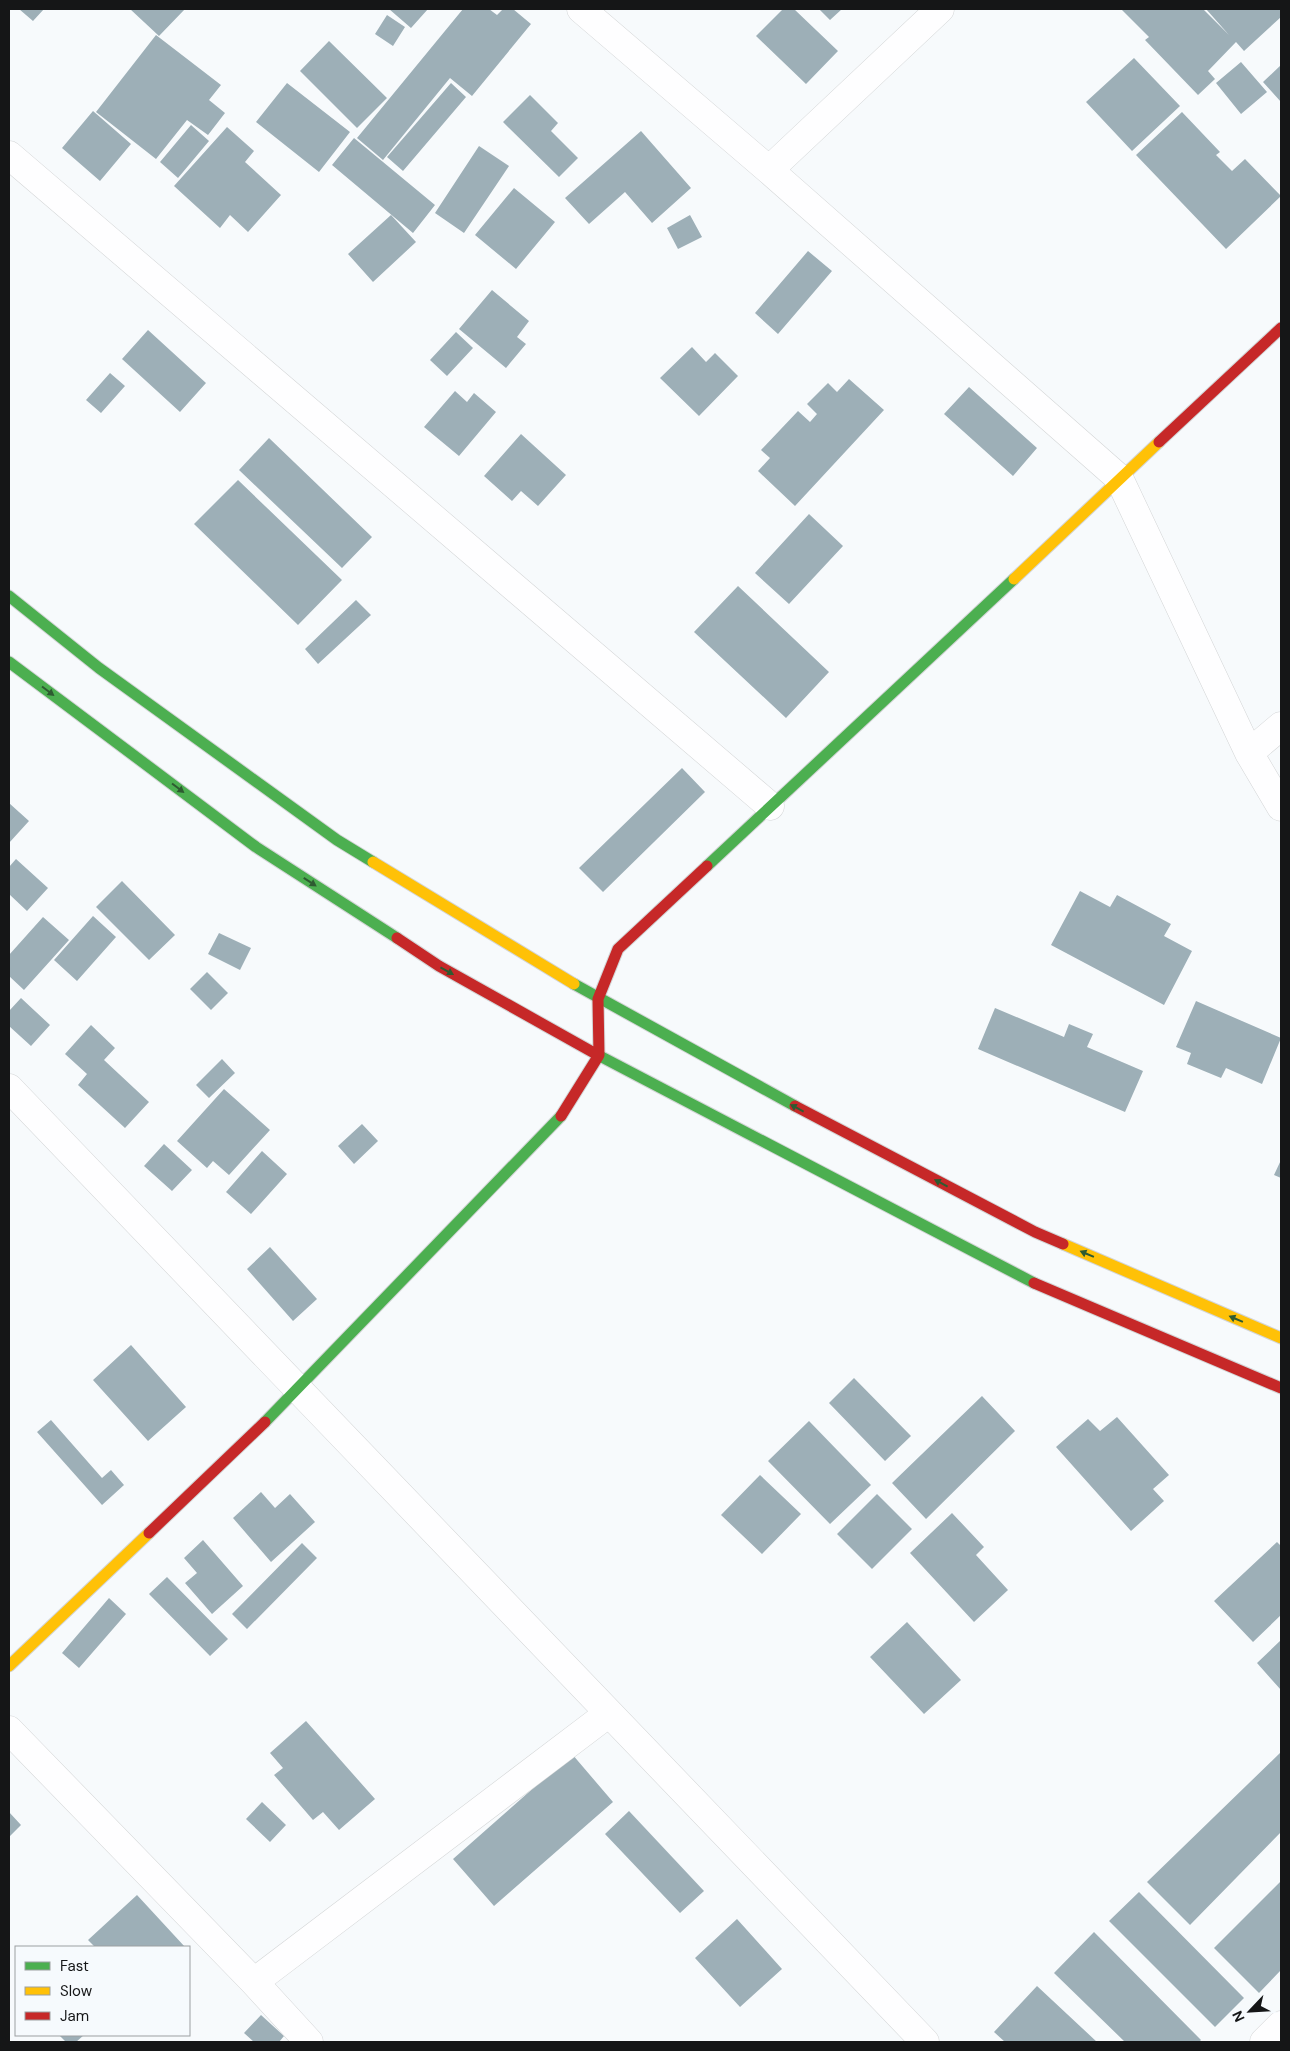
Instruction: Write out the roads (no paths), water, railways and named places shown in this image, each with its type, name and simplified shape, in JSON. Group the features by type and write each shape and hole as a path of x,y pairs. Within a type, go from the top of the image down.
{"main road":[{"path":"9,1666 297,1391 561,1117 599,1055 598,999 618,949 1281,328"},
{"path":"9,596 99,668 337,840 598,999 726,1070 1035,1232 1281,1338"},
{"path":"9,662 256,846 439,966 599,1055 1023,1279 1281,1388"}],"street":[{"path":"581,9 769,170 1119,478 1249,753 1281,807"},
{"path":"769,170 940,9"},
{"path":"9,155 770,806"},
{"path":"1249,753 1281,726"},
{"path":"9,1088 297,1391 925,2042"},
{"path":"254,1982 609,1713"},
{"path":"9,1730 254,1982 309,2042"},
{"path":"1264,2042 1281,2025"}]}
